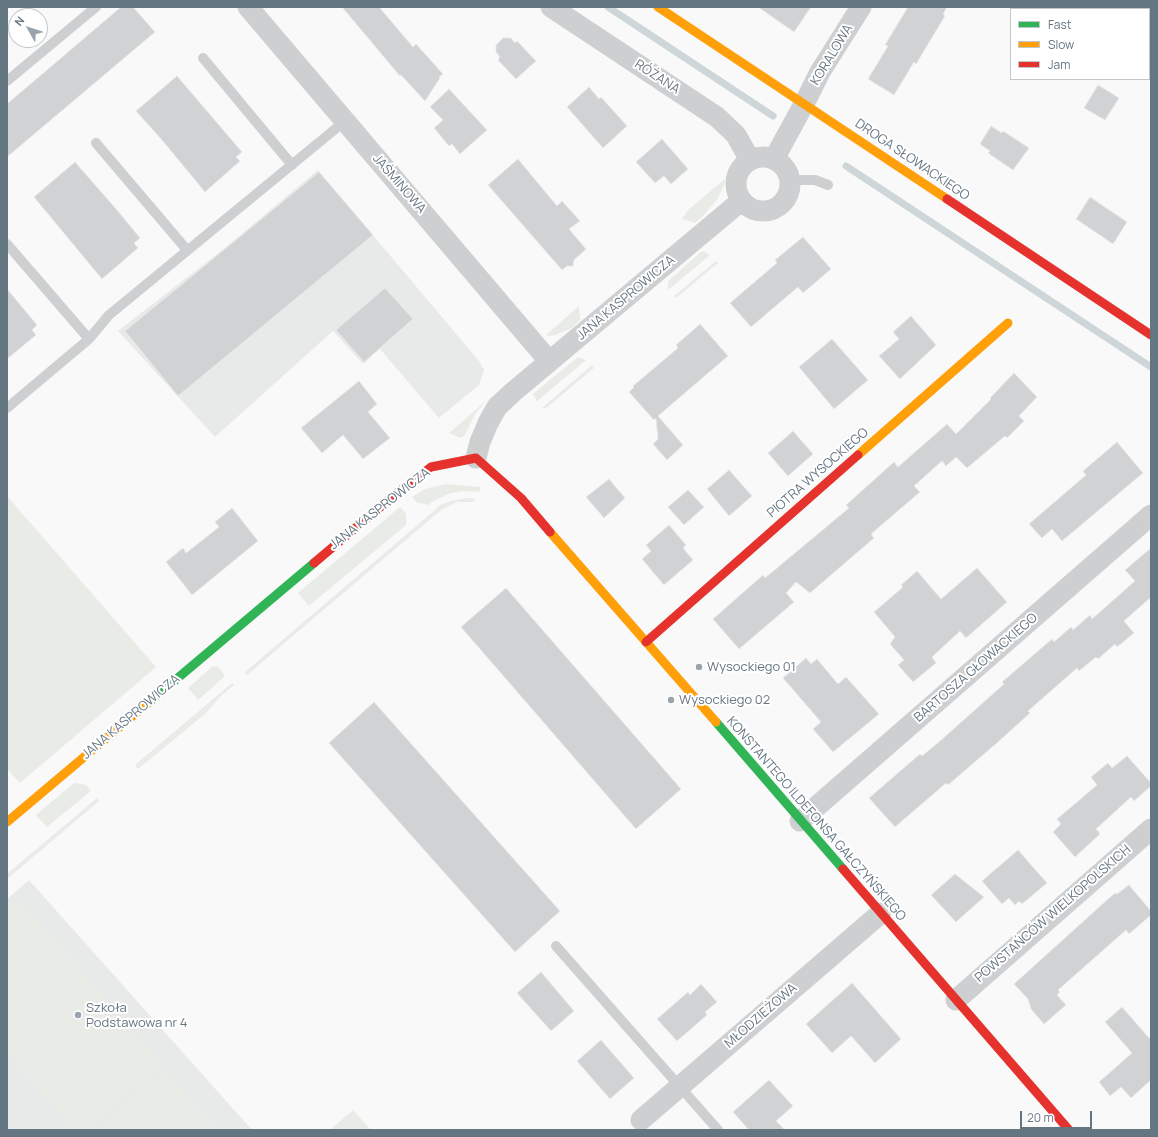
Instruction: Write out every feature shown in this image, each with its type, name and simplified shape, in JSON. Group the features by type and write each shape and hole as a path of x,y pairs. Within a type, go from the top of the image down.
{"street":[{"name":"JAŚMINOWA","path":"248,7 549,361"},
{"name":"RÓŻANA","path":"551,7 717,117 736,136 750,160"},
{"name":"DROGA SŁOWACKIEGO","path":"658,7 1151,335"},
{"name":"KORALOWA","path":"804,104 820,72 861,7"},
{"path":"774,159 804,104"},
{"path":"758,157 774,159 782,164 787,170 790,182 788,194 784,201 777,207 770,210 754,210 741,201 737,194 736,179 739,171 743,165 758,157"},
{"name":"JANA KASPROWICZA","path":"7,822 398,492 431,467 476,458 480,442 497,407 549,361 741,201"},
{"name":"PIOTRA WYSOCKIEGO","path":"646,642 1008,323"},
{"name":"KONSTANTEGO ILDEFONSA GAŁCZYŃSKIEGO","path":"476,458 521,498 1069,1130"},
{"name":"BARTOSZA GŁOWACKIEGO","path":"800,821 1151,515"},
{"name":"POWSTAŃCÓW WIELKOPOLSKICH","path":"956,1000 1151,829"},
{"name":"MŁODZIEŻOWA","path":"641,1120 881,913"}],"lane":[{"path":"7,81 96,7"},
{"path":"203,58 292,165"},
{"path":"7,408 89,338 109,315 345,120"},
{"path":"96,143 187,250"},
{"path":"790,182 815,180 828,185"},
{"path":"7,244 89,338"},
{"path":"556,946 718,1130"}],"shaded area":[{"path":"318,170 479,361 484,370 479,385 439,418 380,349 363,364 333,331 215,437 118,331 221,251"},
{"path":"725,179 718,198 703,216 695,223 682,219 689,209"},
{"path":"702,251 710,255 668,290 668,281"},
{"path":"716,261 718,263 676,298 674,296"},
{"path":"579,306 580,320 572,328 555,335 546,335"},
{"path":"578,357 586,360 537,401 533,394"},
{"path":"592,365 594,368 546,408 542,408"},
{"path":"487,400 475,414 465,435 461,438 449,433"},
{"path":"446,484 481,487 479,492 464,491 451,493 428,505 416,502 412,497 425,489"},
{"path":"7,496 156,667 20,783 7,769"},
{"path":"467,498 475,499 474,502 457,502 441,510 247,675 245,672 440,505"},
{"path":"400,507 406,514 406,525 309,606 298,593"},
{"path":"213,666 218,667 225,676 198,700 188,688"},
{"path":"232,683 234,685 221,696 206,713 138,769 135,765"},
{"path":"74,783 86,785 91,791 47,827 36,815"},
{"path":"97,798 99,801 7,879 7,874"},
{"name":"Szkoła Podstawowa nr 4","path":"29,880 252,1130 7,1130 7,899"},
{"path":"18,899 163,1064 87,1130 74,1130 7,1053 7,909"},
{"path":"164,1070 217,1130 96,1130"},
{"path":"353,1110 371,1130 330,1130"}],"building":[{"path":"121,7 133,7 155,32 7,157 7,104"},
{"path":"342,7 379,7 413,47 416,44 443,74 439,77 440,78 425,101 401,75 400,76"},
{"path":"758,7 811,7 794,32"},
{"path":"908,7 947,7 943,14 945,16 916,64 914,62 894,95 868,79 888,46 885,45"},
{"path":"503,38 511,38 515,43 517,41 536,61 516,79 498,60 500,57 496,52 496,45"},
{"path":"177,76 242,152 236,157 240,161 205,192 136,111"},
{"path":"1098,85 1119,98 1105,120 1084,108"},
{"path":"589,87 599,99 601,97 627,126 603,148 567,107"},
{"path":"449,89 487,130 460,154 452,144 449,146 434,128 443,120 430,107"},
{"path":"991,126 1002,133 1003,131 1029,148 1013,170 988,153 990,151 980,144"},
{"path":"662,139 688,169 671,184 664,176 655,183 636,162"},
{"path":"518,159 557,206 562,201 580,221 569,229 586,249 574,260 573,266 567,266 562,270 488,185"},
{"path":"75,162 140,238 134,243 138,248 102,279 34,197"},
{"path":"319,172 373,235 178,396 125,331"},
{"path":"1090,197 1127,222 1113,244 1076,219"},
{"path":"803,237 831,269 803,293 798,287 751,327 730,303 777,263 775,260"},
{"path":"385,288 413,319 364,362 336,330"},
{"path":"7,289 37,325 32,330 36,335 7,359"},
{"path":"911,316 936,345 900,379 879,356 899,339 893,332"},
{"path":"700,324 728,356 658,416 683,445 667,460 653,444 658,439 656,418 654,420 629,392 634,387 633,386 678,348 676,345"},
{"path":"832,339 868,380 834,409 799,367"},
{"path":"1014,373 1037,397 1019,416 1024,421 1007,438 1005,436 967,468 956,457 946,466 942,461 914,486 920,492 871,534 874,538 810,593 796,582 786,593 794,602 739,649 713,619 763,575 765,578 849,508 846,505 894,462 898,467 947,424 956,434 991,399 990,398"},
{"path":"359,381 377,404 368,412 390,438 363,459 343,435 322,453 301,428"},
{"path":"793,431 813,454 788,476 768,453"},
{"path":"1117,442 1143,473 1062,541 1052,529 1042,538 1029,524 1086,475 1083,471"},
{"path":"729,470 752,496 729,516 707,489"},
{"path":"609,479 625,498 604,518 586,497"},
{"path":"688,490 704,507 684,525 668,507"},
{"path":"232,508 258,541 192,595 166,562 183,548 186,553 219,527 215,522"},
{"path":"669,525 686,545 683,548 693,560 664,585 642,559 651,551 646,545"},
{"path":"1151,548 1151,599 1150,598 1124,621 1134,633 1117,647 1115,644 1098,659 1096,657 1079,671 1077,668 1028,711 1030,713 998,742 948,785 946,783 895,827 869,798 920,754 922,756 939,742 1004,684 1002,682 1052,639 1054,642 1071,627 1073,630 1090,615 1092,619 1135,581 1125,570"},
{"path":"977,568 1007,602 966,638 960,631 932,657 936,663 913,682 898,665 904,660 890,644 895,637 874,612 903,587 901,585 917,571 941,599"},
{"path":"506,588 681,789 636,829 461,627"},
{"path":"806,658 811,664 817,659 838,684 846,677 879,714 833,752 813,729 821,722 783,678"},
{"path":"374,702 560,911 515,952 329,743"},
{"path":"1127,756 1151,783 1151,786 1134,801 1131,797 1096,829 1100,834 1075,857 1053,832 1061,824 1057,819 1097,785 1091,777 1108,763 1112,768"},
{"path":"1018,850 1047,883 1022,904 1019,901 1015,905 1009,898 1002,904 982,881"},
{"path":"955,874 984,897 956,922 931,895"},
{"path":"1129,885 1151,911 1151,915 1129,934 1126,930 1058,990 1060,992 1057,995 1066,1005 1044,1024 1031,1009 1028,999 1014,984 1115,893 1117,894"},
{"path":"541,972 574,1011 551,1031 517,993"},
{"path":"852,983 901,1039 875,1063 851,1036 832,1053 806,1024"},
{"path":"701,984 717,1002 705,1012 707,1015 677,1041 657,1019 688,992 690,995"},
{"path":"1122,1007 1149,1038 1151,1036 1151,1080 1131,1098 1121,1087 1110,1096 1099,1082 1132,1053 1105,1022"},
{"path":"601,1040 634,1078 610,1099 577,1061"},
{"path":"769,1080 793,1106 776,1121 785,1130 749,1130 733,1112"}],"waterway":[{"path":"608,7 773,116"},
{"path":"846,166 1151,367"}],"traffic: fast":[{"path":"147,704 314,563"},
{"path":"716,722 843,869"}],"traffic: slow":[{"path":"658,7 947,199"},
{"path":"858,455 1008,323"},
{"path":"550,532 716,722"},
{"path":"7,822 147,704"}],"traffic: jam":[{"path":"947,199 1151,335"},
{"path":"646,642 858,455"},
{"path":"314,563 398,492 431,467 476,458 521,498 550,532"},
{"path":"843,869 1069,1130"}],"place":[{"name":"Wysockiego 01","path":"699,667"},
{"name":"Wysockiego 02","path":"671,700"},
{"name":"Szkoła Podstawowa nr 4","path":"78,1015"}]}
